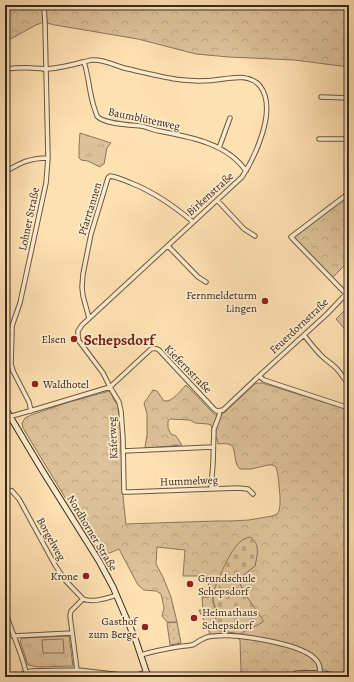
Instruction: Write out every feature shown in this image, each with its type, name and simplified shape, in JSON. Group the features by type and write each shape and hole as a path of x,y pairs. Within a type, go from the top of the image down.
{"main road":[{"name":"Nordhorner Straße","path":"5,408 99,561 117,595 141,655 147,675"}],"street":[{"name":"Lohner Straße","path":"31,411 29,402 11,364 12,326 20,304 46,183 48,158 46,24 44,5"},
{"name":"Birkenstraße","path":"5,69 46,69 92,60 102,61 154,75 187,81 203,81 238,77 246,78 253,81 264,93 266,103 264,126 257,146 242,177 89,318 78,331 78,336 82,346 103,373 110,387"},
{"name":"Baumblütenweg","path":"84,62 93,104 100,119 194,139 219,148 233,156 246,171"},
{"path":"321,97 349,98"},
{"path":"219,148 230,118"},
{"path":"319,139 348,139 347,159"},
{"path":"5,172 30,159 48,158"},
{"name":"Pfarrtannen","path":"89,318 83,291 83,274 91,234 108,178 110,176 151,192 175,207 193,222"},
{"name":"Feuerdornstraße","path":"259,376 327,314 346,294 291,237 349,193"},
{"path":"217,200 244,229 254,236"},
{"path":"168,246 198,277 206,282"},
{"path":"5,327 12,332"},
{"path":"304,335 325,359 337,369 345,381 349,383"},
{"name":"Kiefernstraße","path":"5,418 110,387 151,349 156,348 214,409 220,411"},
{"path":"211,489 214,428 220,411 223,410 259,376 264,380 349,408"},
{"name":"Käferweg","path":"110,387 119,402 121,411 124,492"},
{"path":"123,451 213,447"},
{"name":"Borgelweg","path":"5,489 12,491 19,499 65,580 83,599"},
{"name":"Hummelweg","path":"124,492 248,489 253,494"},
{"path":"77,670 70,616 71,611 83,599 92,600 117,595"},
{"path":"5,610 26,672"},
{"path":"13,636 72,633"},
{"path":"141,655 194,644 203,638 219,636 235,637 287,645 302,650 317,660 320,666 320,673"},
{"path":"14,677 31,671 77,670 131,676 147,675"},
{"path":"296,677 296,673 320,673 339,677"}],"green space":[{"path":"5,5 42,5 44,22 5,42"},
{"path":"45,5 349,5 349,67 294,60 196,54 138,39 47,23"},
{"path":"80,133 111,143 107,148 104,164 100,167 79,158"},
{"path":"349,193 349,261 333,277 292,237"},
{"path":"349,306 349,334 336,319"},
{"path":"262,383 349,410 349,677 336,677 321,674 295,675 294,677 220,677 238,674 241,671 240,640 235,636 211,636 199,610 203,610 202,597 209,597 208,576 183,576 185,550 157,547 156,564 171,597 177,622 167,622 162,616 164,608 161,594 156,591 144,590 138,585 119,549 106,554 98,552 23,428 22,423 25,418 31,415 109,391 118,405 120,418 123,496 126,524 249,520 272,516 277,514 279,511 280,496 276,467 273,465 268,465 251,469 240,469 236,463 233,447 227,444 218,444 211,425 195,423 190,420 170,419 168,421 168,428 171,434 176,436 182,445 147,448 145,447 147,435 147,414 144,403 153,390 157,391 164,401 167,401 176,396 186,385 214,414 220,415 255,384","holes":["257,546 255,566 241,577 240,584 247,597 235,633 216,630 214,624 217,613 213,603 213,593 226,564"]},
{"path":"250,537 257,546 255,566 241,577 240,584 263,622 240,634 216,630 214,623 217,613 213,598 216,584 234,549 241,541"},
{"path":"177,622 181,643 170,645 167,623"},
{"path":"69,636 73,666 39,667 28,665 20,641 22,638"},
{"path":"63,639 64,653 43,653 42,640"}],"place":[{"name":"Fernmeldeturm Lingen","path":"265,301"},
{"name":"Elsen","path":"74,339"},
{"name":"Waldhotel","path":"35,384"},
{"name":"Krone","path":"86,576"},
{"name":"Grundschule Schepsdorf","path":"190,584"},
{"name":"Heimathaus Schepsdorf","path":"194,618"},
{"name":"Gasthof zum Berge","path":"145,627"}],"district":[{"name":"Schepsdorf","path":"119,340"}]}
